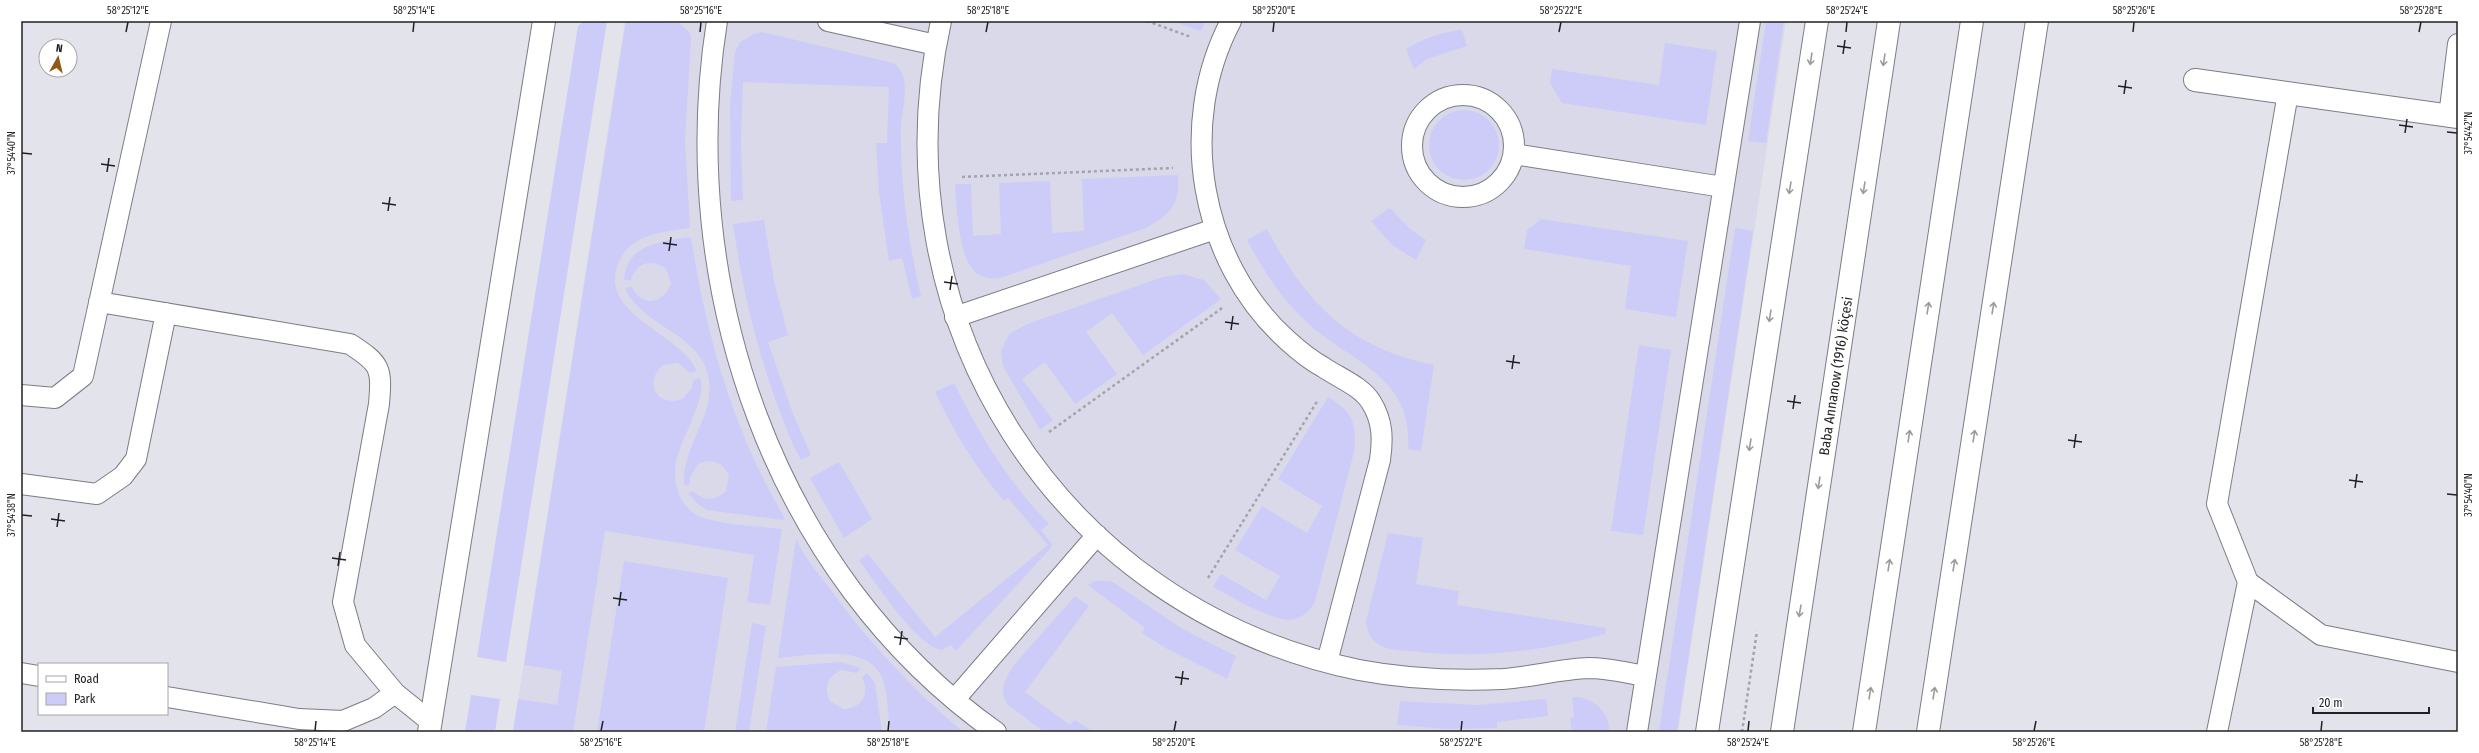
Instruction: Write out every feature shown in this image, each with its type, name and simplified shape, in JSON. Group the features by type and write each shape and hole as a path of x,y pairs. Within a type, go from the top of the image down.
{"main road":[{"path":"430,727 544,21"},
{"path":"1707,732 1817,21"},
{"name":"Baba Annanow (1916) köçesi","path":"1782,732 1889,21"},
{"path":"1864,732 1972,21"},
{"path":"1928,732 2037,21"},
{"path":"2196,80 2454,116"}],"lane":[{"path":"21,395 55,398 83,376 160,21"},
{"path":"717,21 707,120 709,196 725,311 745,385 779,470 804,519 850,588 894,641 955,700 996,732"},
{"path":"828,21 936,45"},
{"path":"941,21 936,45 927,114 927,173 936,245 956,317 975,366 1005,423 1058,494 1097,535 1144,574 1194,607 1246,634 1328,662 1388,674 1447,679 1506,679 1589,668 1646,676"},
{"path":"1231,21 1211,69 1202,113 1202,172 1215,229 1240,282 1266,319 1287,340 1310,359 1360,390 1371,401 1379,416 1382,430 1380,460 1328,662"},
{"path":"1637,732 1750,21"},
{"path":"2454,116 2458,44"},
{"path":"2288,93 2217,504 2248,582 2321,635 2458,662"},
{"path":"1464,95 1479,97 1503,113 1514,139 1514,154 1510,168 1502,181 1491,189 1470,196 1448,195 1435,189 1424,179 1417,167 1412,153 1412,138 1417,124 1425,112 1436,103 1450,97 1464,95"},
{"path":"1514,154 1723,187"},
{"path":"956,317 1215,229"},
{"path":"99,302 350,344 373,358 381,378 379,404 343,602 355,645 395,693 430,727"},
{"path":"21,484 97,494 123,476 136,459 166,313"},
{"path":"955,700 1097,535"},
{"path":"2216,732 2248,582"},
{"path":"21,673 38,676"},
{"path":"168,697 299,719 343,721 374,708 395,693"}],"path":[{"path":"1147,21 1196,38"},
{"path":"957,177 1181,168"},
{"path":"1048,433 1228,304"},
{"path":"1206,583 1321,396"}],"shaded area":[{"path":"625,21 1786,21 1678,732 513,732"}],"green space":[{"path":"584,21 607,21 506,662 477,657 578,26"},
{"path":"626,21 679,23 690,33 691,39 685,141 690,228 658,233 638,240 623,254 618,264 615,282 620,297 630,310 675,345 688,358 697,371 690,373 678,363 663,365 657,372 654,379 656,392 660,397 673,401 682,399 692,388 693,380 700,378 701,395 676,462 676,485 681,499 691,511 697,515 715,521 738,525 782,529 770,605 747,602 754,555 605,531 573,732 513,732 518,699 557,705 562,671 524,665"},
{"path":"1172,21 1205,21 1201,31"},
{"path":"1766,21 1784,21 1766,143 1748,141"},
{"path":"1462,30 1467,46 1427,59 1414,69 1406,49 1433,36"},
{"path":"762,32 893,63 899,68 905,83 901,126 903,191 912,254 921,296 912,299 902,258 889,261 879,193 876,143 887,143 889,87 743,82 741,143 743,200 731,201 730,103 735,52 740,42 754,34"},
{"path":"1665,43 1717,51 1706,125 1562,103 1550,83 1552,69 1659,85"},
{"path":"1464,110 1477,113 1489,120 1496,132 1499,145 1496,158 1489,170 1477,177 1464,180 1451,177 1439,170 1432,158 1429,145 1432,132 1439,120 1451,113"},
{"path":"1178,175 1177,194 1172,208 1162,218 1146,228 1000,278 986,278 974,271 965,254 959,230 955,184 971,184 973,236 1001,234 999,183 1050,181 1052,233 1084,231 1082,179"},
{"path":"1390,208 1409,228 1426,240 1416,260 1392,245 1371,221"},
{"path":"1541,219 1688,241 1676,317 1625,309 1631,266 1524,249 1527,230"},
{"path":"764,220 774,281 788,335 768,342 793,414 811,455 801,460 797,454 778,407 756,339 745,294 733,224"},
{"path":"1735,228 1753,231 1677,732 1659,732"},
{"path":"1267,229 1298,279 1315,300 1333,318 1354,334 1378,347 1404,357 1434,365 1421,451 1408,449 1407,425 1401,405 1391,388 1362,362 1327,339 1310,325 1291,306 1275,286 1247,240"},
{"path":"691,237 705,310 724,381 750,450 784,517 783,520 707,510 698,504 688,493 693,491 701,497 710,499 718,497 726,491 729,476 724,467 716,462 708,461 698,464 690,477 690,484 686,486 684,484 688,457 707,407 709,381 705,365 696,352 685,341 645,313 633,302 625,288 632,287 636,294 647,300 653,301 658,299 668,290 671,283 666,269 655,264 645,264 637,269 631,280 624,280 626,268 631,259 648,246 669,240"},
{"path":"1183,274 1204,280 1221,299 1143,355 1112,313 1086,332 1117,374 1075,404 1045,362 1022,379 1053,420 1040,430 1003,366 1001,351 1009,334 1030,323 1163,277"},
{"path":"1639,345 1671,350 1643,535 1611,531"},
{"path":"954,383 984,439 1008,475 1034,508 1049,524 1041,530 1052,544 1050,549 956,651 951,645 942,650 932,646 921,638 897,612 859,560 868,554 935,637 1048,545 1008,498 1004,501 984,476 957,435 935,392"},
{"path":"1328,397 1343,408 1352,419 1355,433 1354,452 1315,602 1307,612 1296,619 1280,619 1213,587 1221,574 1266,600 1280,576 1235,550 1262,506 1307,533 1322,506 1278,479"},
{"path":"839,462 872,519 844,538 810,478"},
{"path":"1388,533 1423,538 1416,584 1459,591 1457,605 1606,628 1605,634 1533,649 1484,654 1434,653 1393,649 1381,646 1375,642 1368,631 1366,621"},
{"path":"796,539 814,569 890,663 944,716 963,732 890,732 887,699 883,680 876,668 865,660 837,654 778,658"},
{"path":"624,561 728,578 704,732 597,732"},
{"path":"1095,581 1110,581 1116,584 1181,628 1236,656 1227,679 1169,650 1142,633 1145,628 1088,585"},
{"path":"1075,596 1089,606 1025,692 1070,725 1075,720 1093,732 1044,732 1007,704 1003,694 1003,689 1013,666"},
{"path":"752,623 766,626 749,732 735,732"},
{"path":"841,662 861,668 857,673 841,670 830,679 827,686 827,691 830,701 843,709 855,706 863,700 865,695 865,684 862,678 867,673 875,683 882,732 766,732 776,667"},
{"path":"471,695 500,699 495,732 465,732"},
{"path":"1572,697 1579,697 1593,702 1607,718 1609,732 1572,732 1570,718 1574,717"},
{"path":"1546,699 1548,716 1497,722 1497,728 1446,729 1397,725 1400,701 1477,705"}]}
